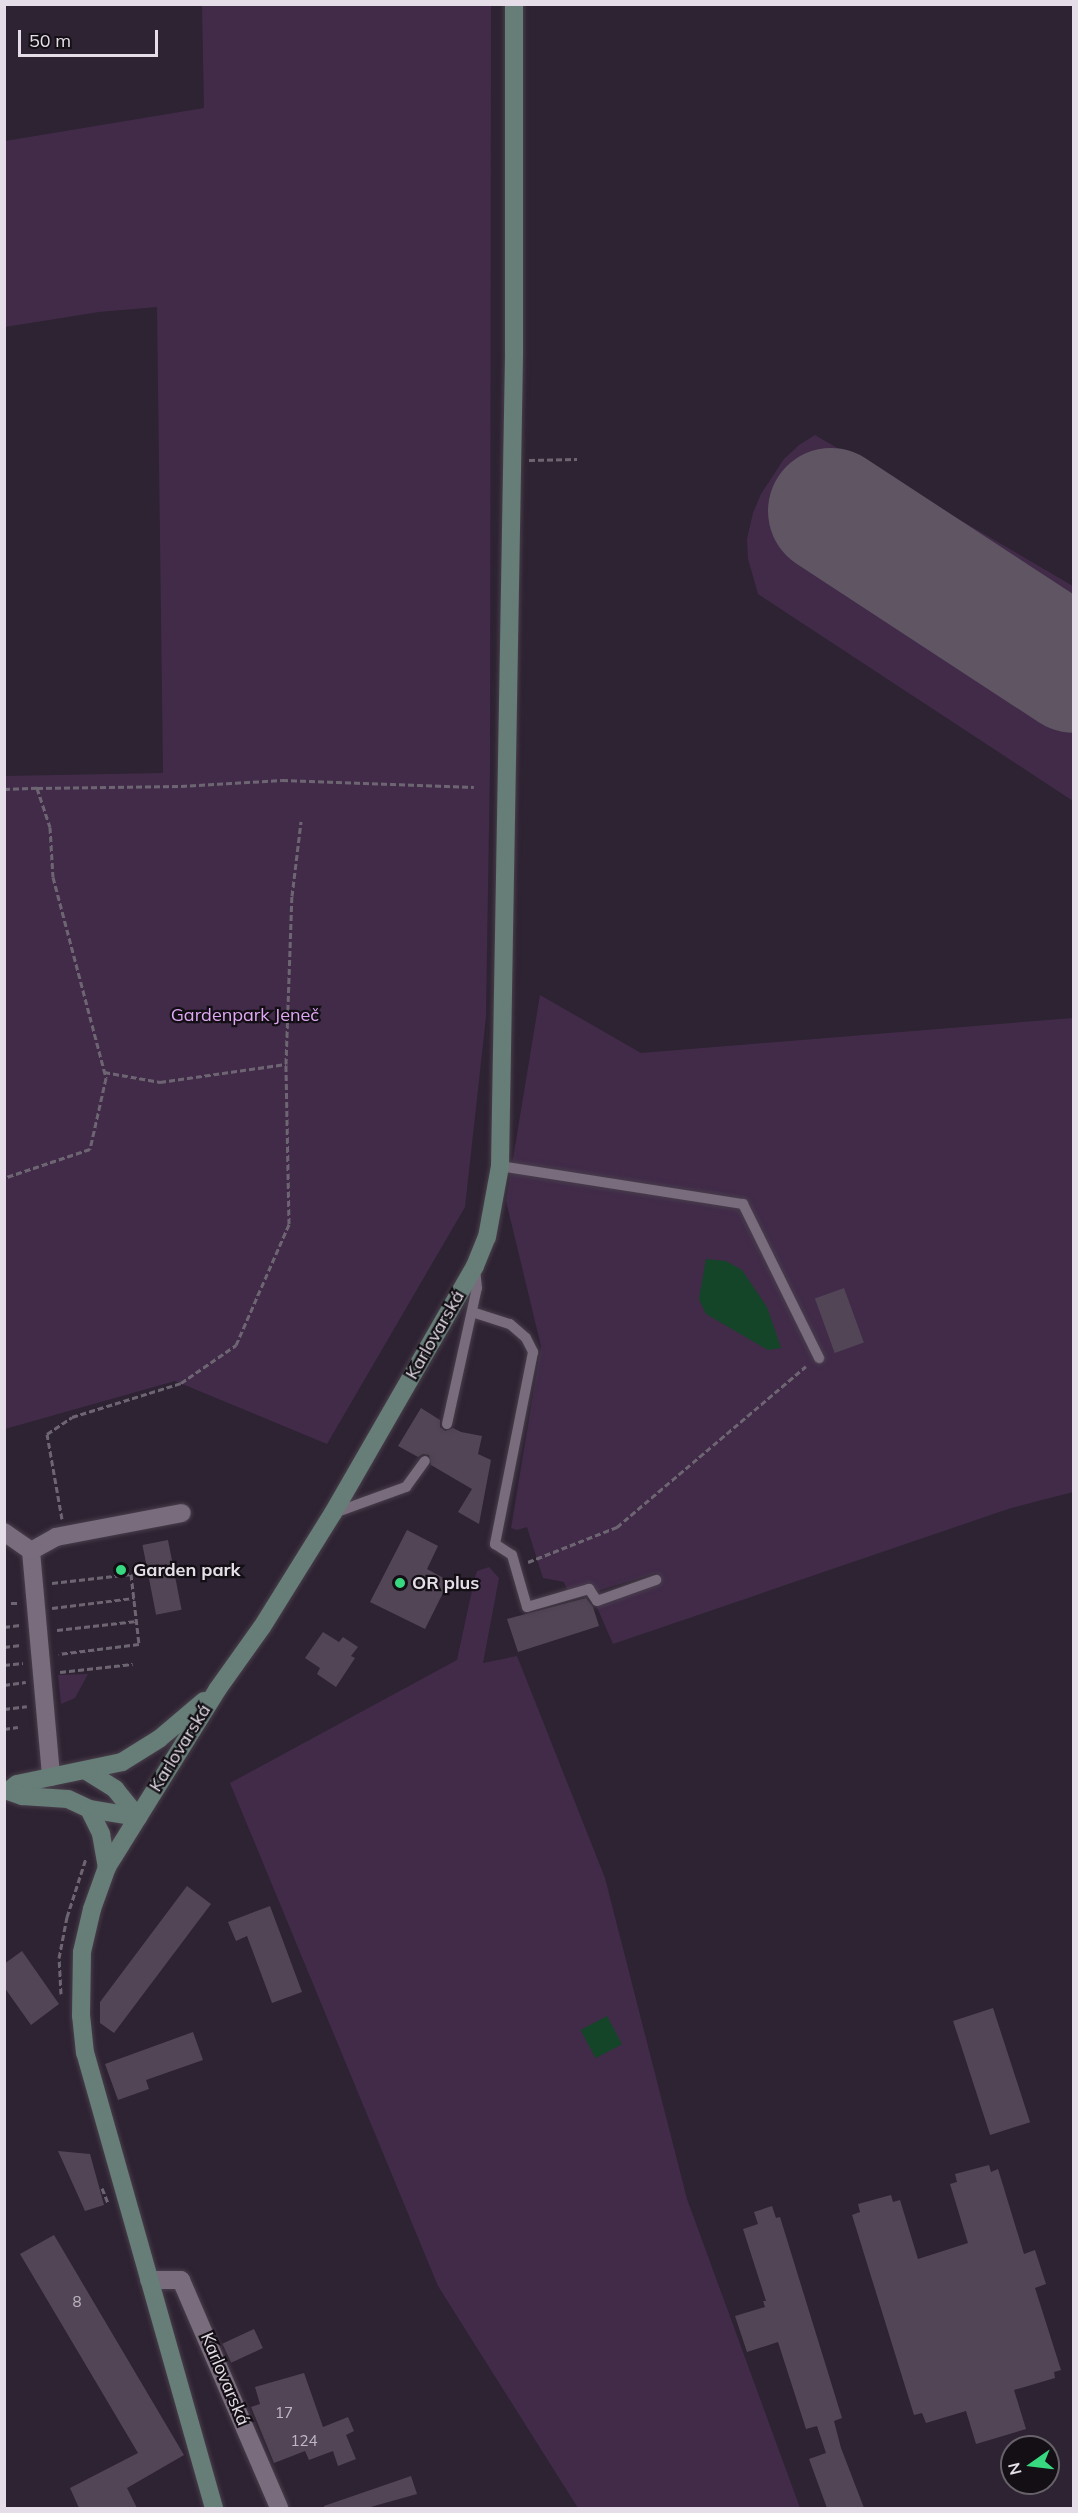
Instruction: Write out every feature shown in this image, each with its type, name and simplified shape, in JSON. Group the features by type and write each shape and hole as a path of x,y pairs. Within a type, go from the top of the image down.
{"main road":[{"name":"Karlovarská","path":"214,2508 83,2037 82,1952 92,1909 107,1867 217,1690 262,1627 333,1513 475,1266 487,1237 500,1166 512,460 514,4"},
{"path":"6,1791 17,1784 122,1762 159,1739 217,1690"},
{"path":"85,1770 115,1789 138,1817"},
{"path":"6,1791 22,1796 68,1799 89,1809 138,1817"},
{"path":"89,1809 101,1834 107,1867"}],"street":[{"path":"31,1551 56,1537 182,1513"},
{"path":"4,1532 31,1551"},
{"path":"31,1551 51,1777"},
{"name":"Karlovarská","path":"149,2280 181,2280 216,2355 279,2508"}],"lane":[{"path":"500,1166 744,1204 819,1358"},
{"path":"447,1424 477,1288 475,1266"},
{"path":"472,1312 510,1324 526,1338 533,1352 495,1544 512,1555 526,1607 589,1588 597,1601 656,1580"},
{"path":"333,1513 406,1488 425,1461"}],"path":[{"path":"512,460 577,459"},
{"path":"4,789 181,786 282,780 474,787"},
{"path":"4,1178 90,1149 106,1078 53,877 50,827 37,788"},
{"path":"65,1535 47,1434 72,1417 181,1383 236,1345 289,1224 286,1064 292,896 301,822"},
{"path":"104,1072 160,1082 286,1064"},
{"path":"515,1568 617,1527 806,1368 812,1344"},
{"path":"33,1585 131,1574 139,1644 40,1665"},
{"path":"36,1610 134,1598"},
{"path":"37,1632 136,1621"},
{"path":"40,1665 133,1664"},
{"path":"4,1709 43,1704"},
{"path":"4,1730 18,1727"}],"green space":[{"name":"Gardenpark Jeneč","path":"202,5 491,5 490,769 486,1017 465,1207 327,1444 175,1381 5,1429 5,776 163,773 157,307 99,312 5,327 5,141 204,108"},
{"path":"815,435 1073,586 1073,801 758,594 748,559 747,539 753,513 761,494 784,459 799,445"},
{"path":"540,995 641,1053 1073,1018 1073,1492 1011,1508 613,1644 596,1605 660,1582 656,1573 594,1592 568,1592 564,1582 543,1578 527,1527 517,1530 511,1528 541,1346 506,1201"},
{"path":"489,1567 499,1578 483,1663 517,1656 605,1878 687,2199 800,2508 578,2508 438,2286 230,1783 457,1660 477,1571"},
{"path":"88,1674 75,1698 61,1704 58,1675"}],"shaded area":[{"path":"706,1259 726,1261 742,1270 767,1307 781,1348 768,1350 706,1314 699,1299"},
{"path":"607,2016 622,2044 596,2058 581,2030"}],"building":[{"path":"844,1288 864,1343 835,1353 815,1299"},
{"path":"421,1408 440,1420 440,1427 445,1431 453,1428 482,1436 478,1454 491,1460 479,1524 458,1512 472,1489 431,1465 429,1455 423,1454 418,1457 398,1446"},
{"path":"407,1530 438,1546 427,1569 449,1581 425,1629 370,1602"},
{"path":"168,1540 182,1610 156,1615 142,1545"},
{"path":"586,1598 593,1607 599,1626 518,1652 507,1619"},
{"path":"323,1632 339,1642 343,1637 358,1647 351,1656 355,1658 336,1687 317,1674 320,1668 305,1658"},
{"path":"187,1886 211,1904 114,2033 100,2023 100,2002"},
{"path":"270,1906 302,1992 272,2003 247,1936 236,1941 228,1922"},
{"path":"22,1951 59,2004 31,2025 4,1987 4,1964"},
{"path":"993,2008 1030,2122 990,2135 953,2021"},
{"path":"193,2032 203,2060 146,2080 149,2089 118,2100 105,2064"},
{"path":"58,2151 90,2154 104,2205 85,2211"},
{"path":"989,2165 991,2172 998,2169 1024,2254 1035,2250 1046,2284 1035,2288 1061,2370 1054,2372 1055,2378 1014,2390 1026,2429 976,2444 966,2411 926,2423 922,2413 914,2415 852,2215 860,2212 858,2204 891,2195 893,2202 900,2200 918,2259 968,2243 950,2184 957,2182 955,2174"},
{"path":"772,2206 776,2218 780,2217 842,2418 834,2421 841,2448 864,2508 827,2508 809,2459 826,2453 817,2426 806,2429 778,2342 747,2352 735,2316 765,2307 763,2301 766,2301 743,2229 758,2224 754,2212"},
{"path":"54,2235 184,2455 127,2488 137,2508 79,2508 70,2488 138,2453 20,2254"},
{"path":"254,2329 263,2348 231,2363 222,2344"},
{"path":"304,2373 323,2427 348,2417 354,2431 346,2435 356,2459 338,2466 333,2451 309,2460 305,2451 274,2463 251,2407 260,2404 255,2387"},
{"path":"411,2476 417,2494 367,2508 324,2508 324,2506"}],"runway":[{"path":"831,511 1074,670"}],"place":[{"name":"Garden park","path":"121,1570"},
{"name":"OR plus","path":"400,1583"}]}
